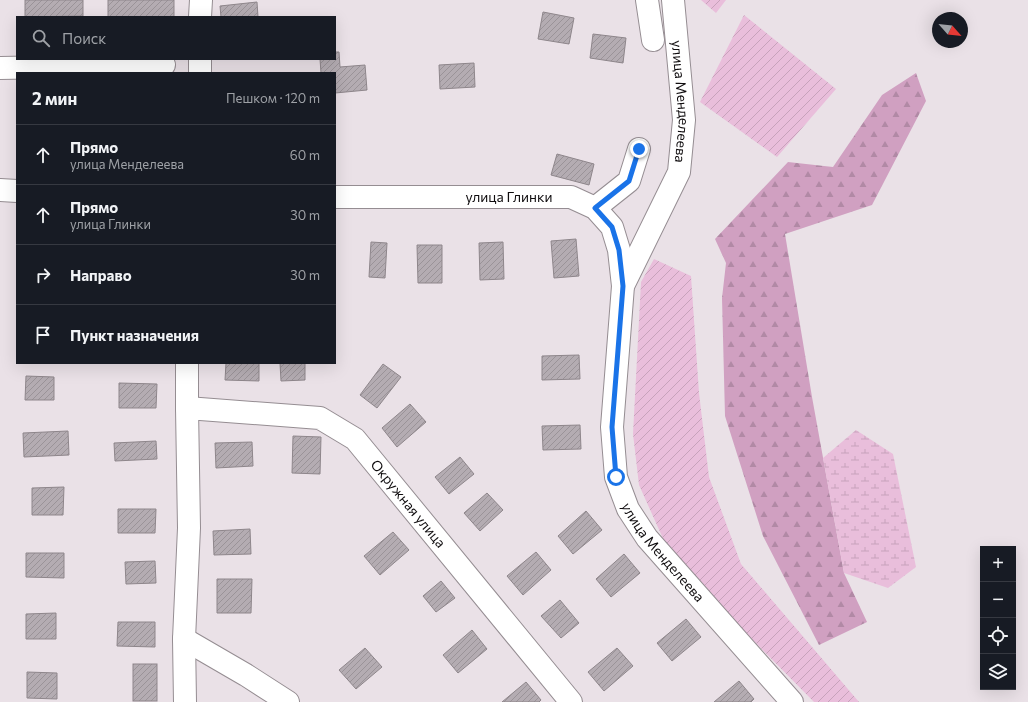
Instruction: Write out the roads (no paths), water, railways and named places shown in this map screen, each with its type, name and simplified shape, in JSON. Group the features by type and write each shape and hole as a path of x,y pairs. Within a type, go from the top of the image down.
{"street":[{"path":"200,16 201,0"},
{"path":"647,0 653,40"},
{"name":"улица Менделеева","path":"673,0 684,120 679,172 623,286 612,427 616,477 628,509 647,538 792,702"},
{"path":"200,60 200,72"},
{"path":"0,68 164,65"},
{"path":"595,208 629,181 639,149"},
{"path":"0,190 16,191"},
{"name":"улица Глинки","path":"336,197 571,197 595,208 612,227 619,250 623,286"},
{"path":"185,702 184,639 189,528 187,408 188,364"},
{"name":"Окружная улица","path":"187,408 320,418 355,439 571,702"},
{"path":"184,639 246,675 288,702"}]}
